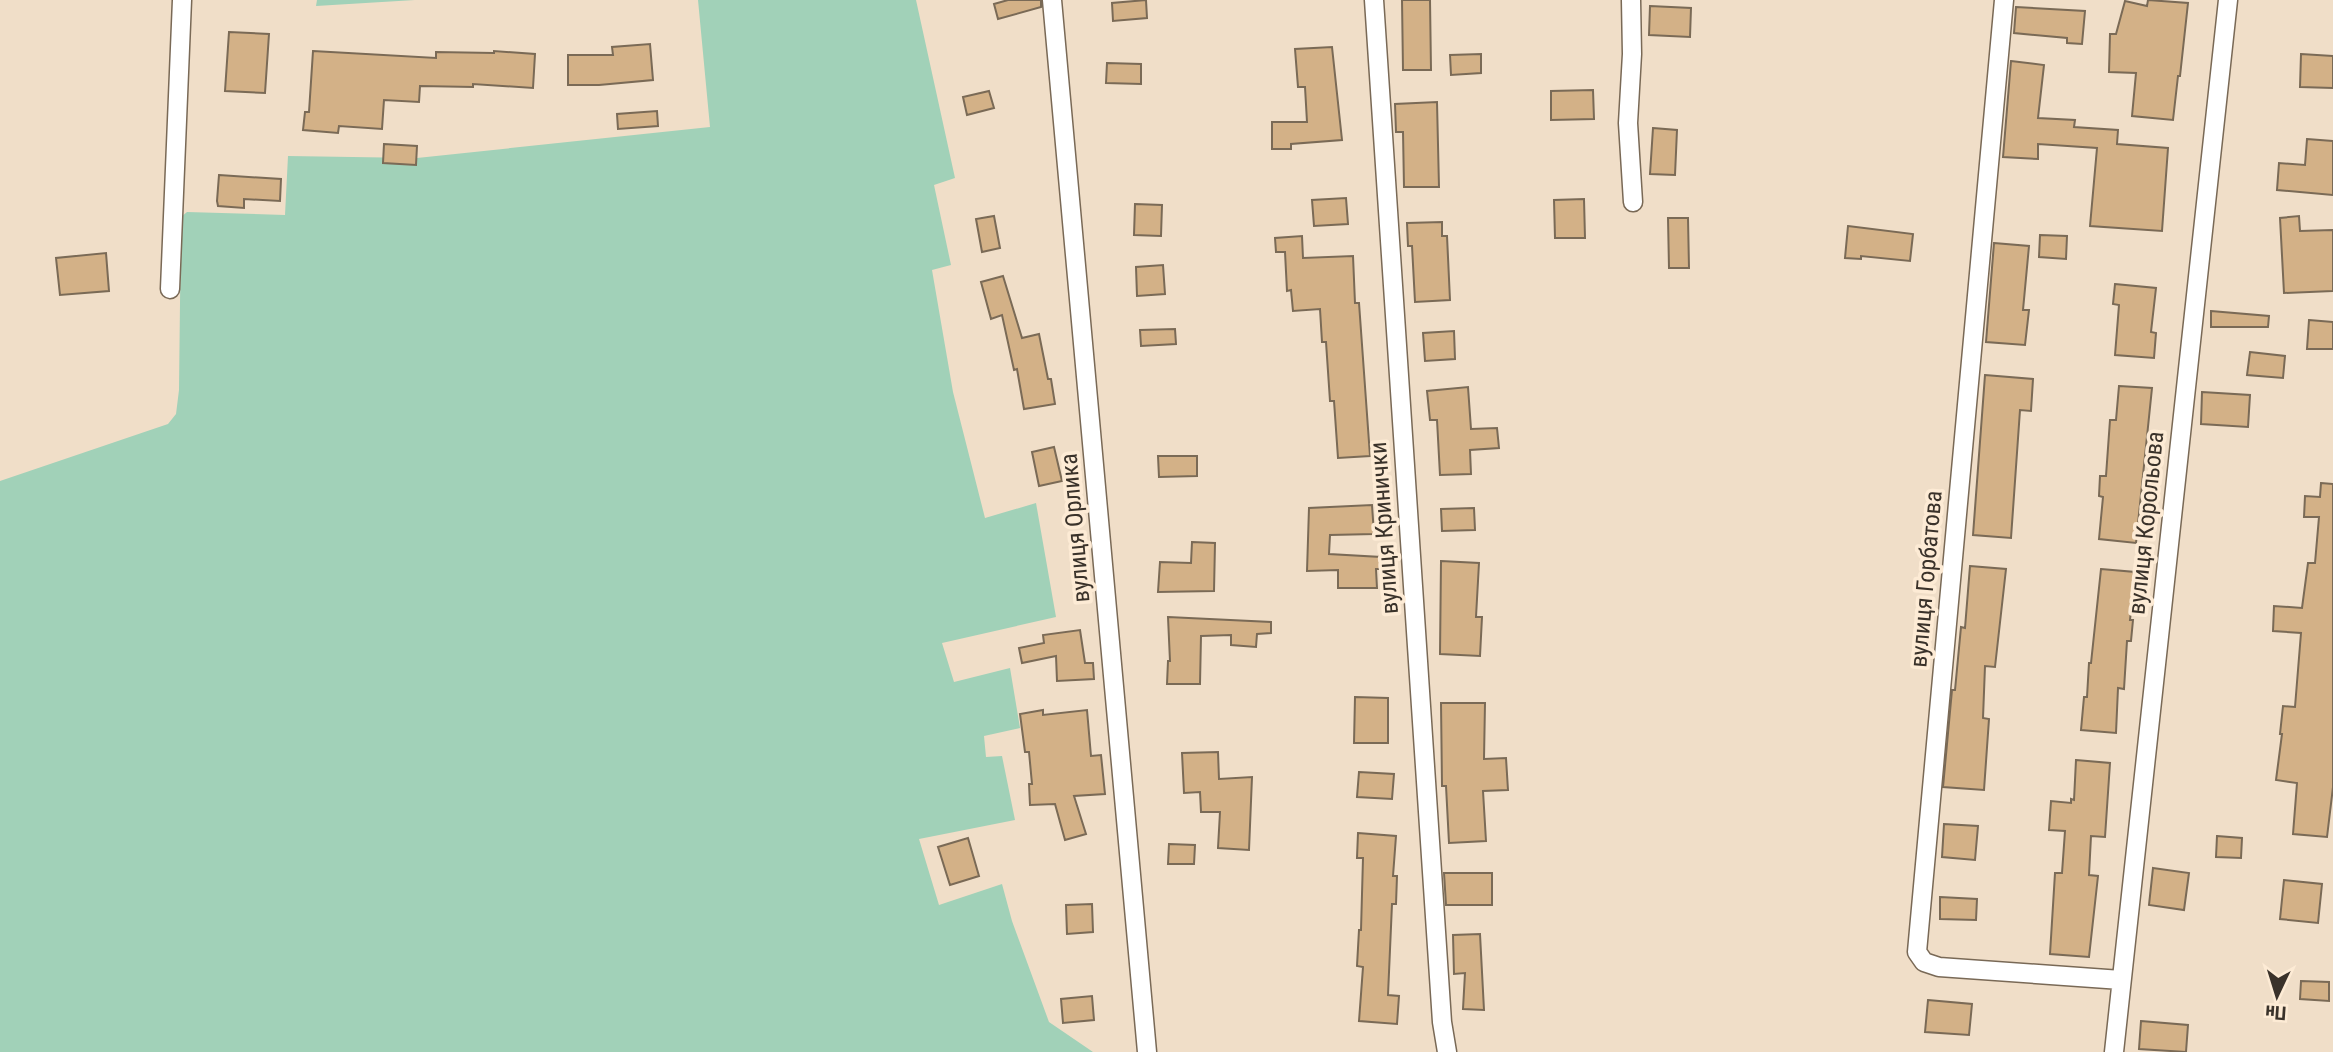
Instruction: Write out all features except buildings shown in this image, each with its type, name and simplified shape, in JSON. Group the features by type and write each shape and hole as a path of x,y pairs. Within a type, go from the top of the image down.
{"street":[{"path":"170,289 181,0"},
{"name":"вулиця Орлика","path":"1052,0 1147,1052"},
{"name":"вулиця Кринички","path":"1374,0 1442,1022 1447,1052"},
{"path":"1631,0 1632,54 1628,123 1633,201"},
{"name":"вулиця Горбатова","path":"2004,0 1917,952 1924,962 1939,967 2121,980"},
{"name":"вулиця Корольова","path":"2114,1052 2228,0"}],"green space":[{"path":"317,0 415,0 316,6"},
{"path":"698,0 916,0 955,178 934,185 951,265 932,270 953,392 985,518 1036,503 1056,617 942,643 954,682 1010,668 1020,728 984,736 986,757 1002,756 1015,820 919,839 939,905 1002,884 1012,921 1049,1022 1093,1052 0,1052 0,481 168,424 176,414 179,390 181,217 187,212 285,215 288,156 417,158 710,127"}]}
